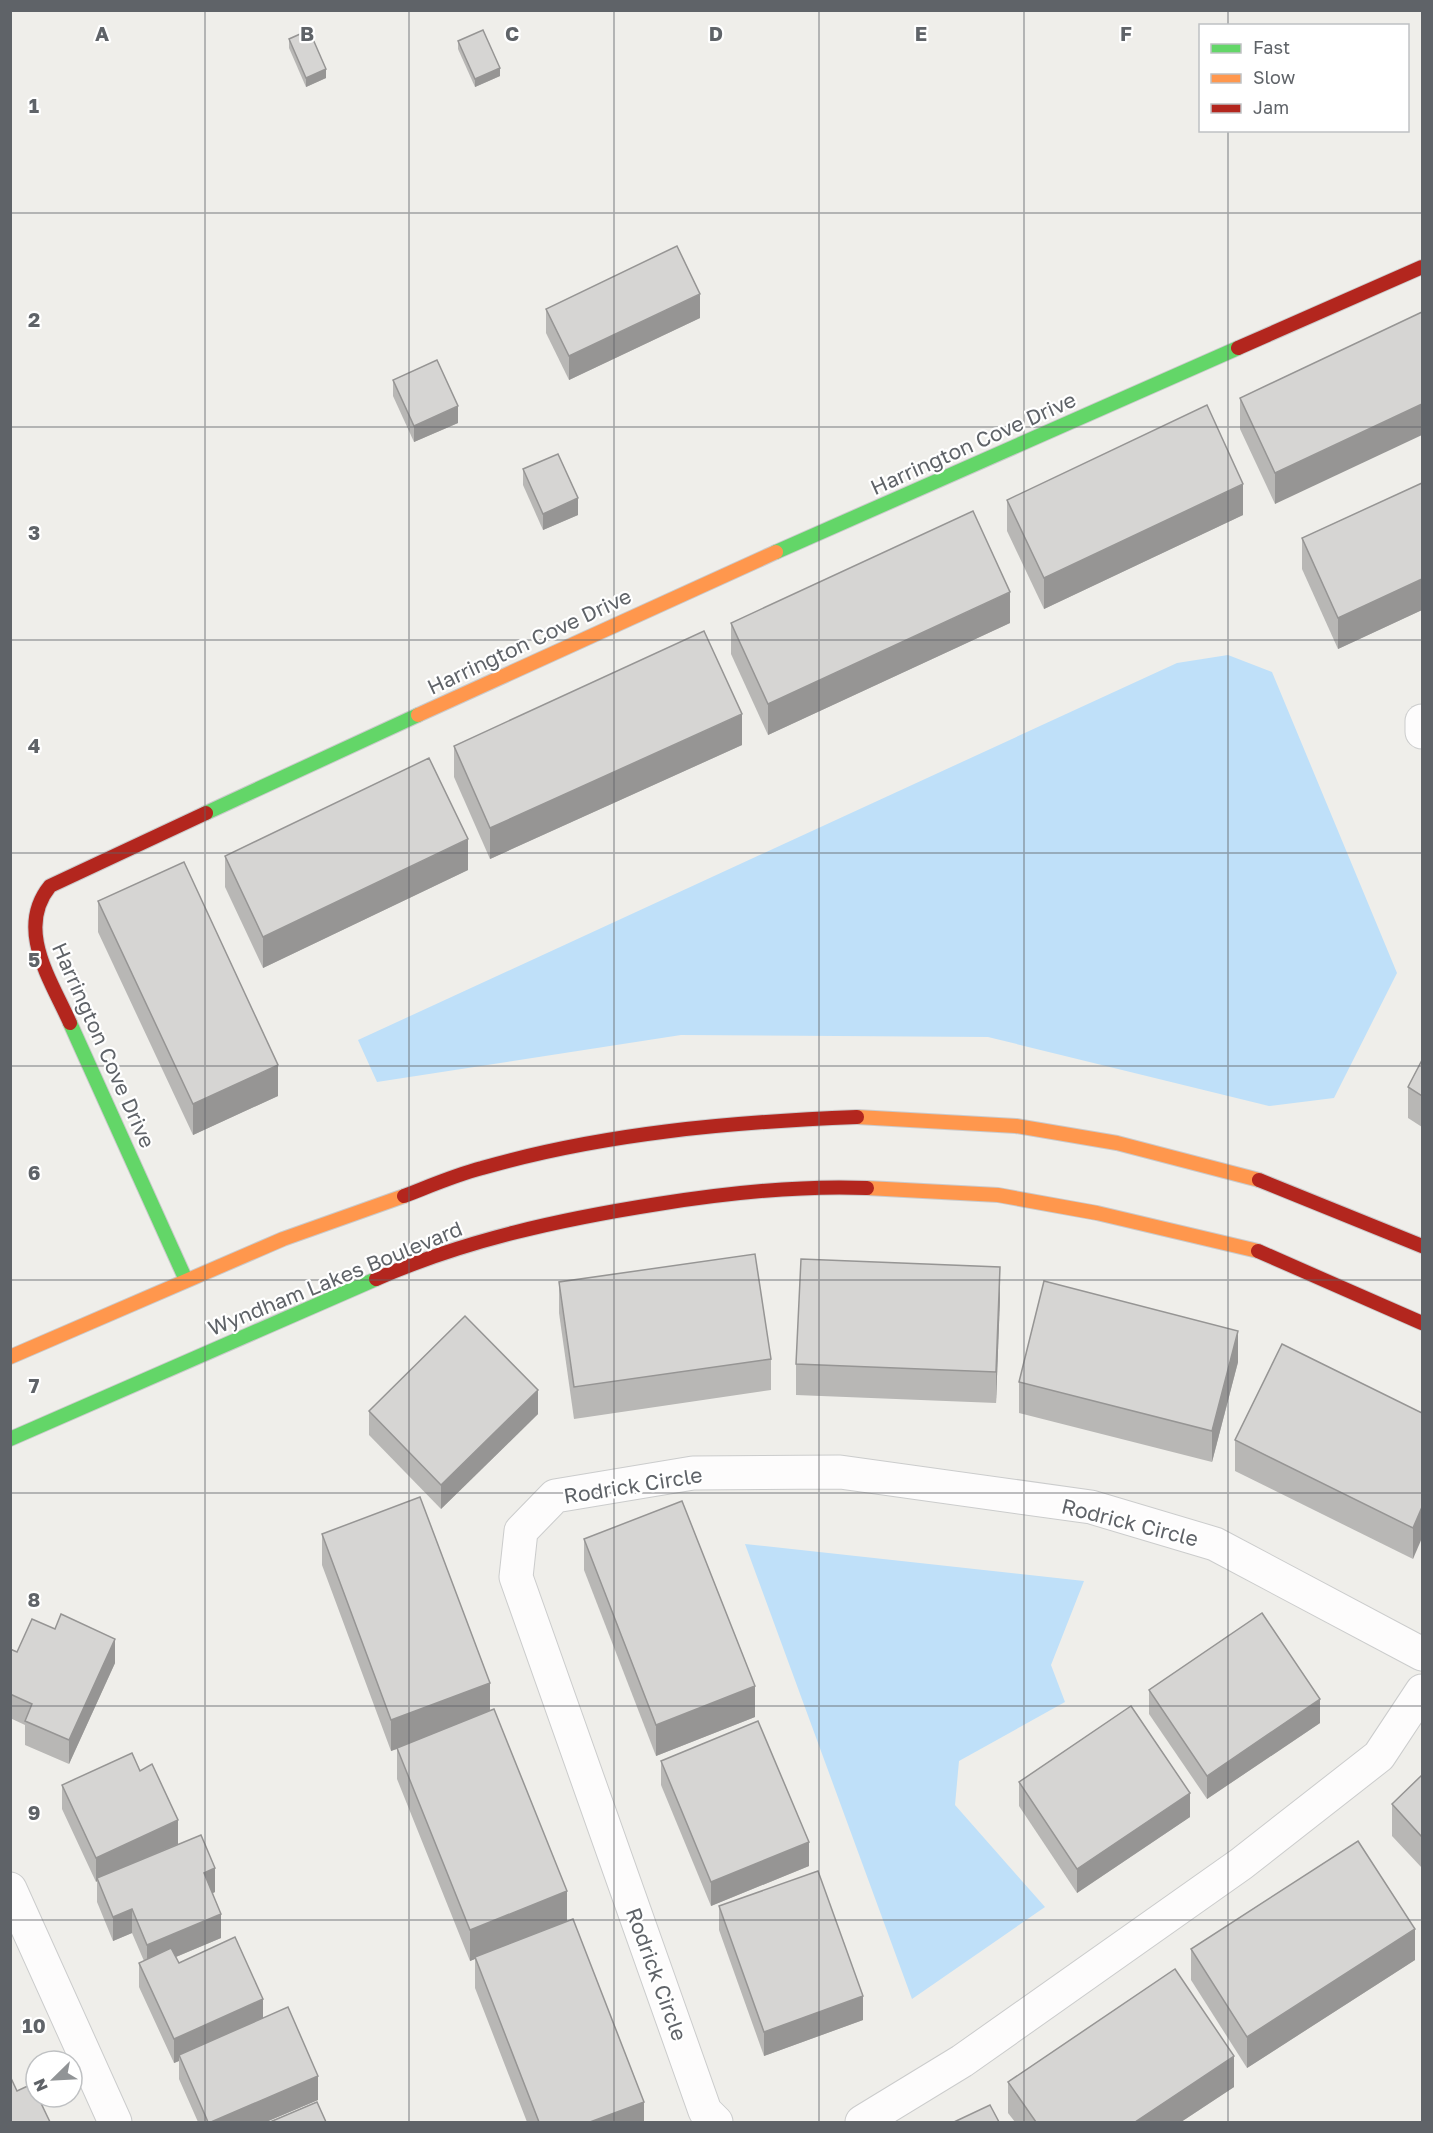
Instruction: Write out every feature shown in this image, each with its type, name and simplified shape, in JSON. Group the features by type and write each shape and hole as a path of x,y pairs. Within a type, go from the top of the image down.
{"street":[{"name":"Harrington Cove Drive","path":"186,1280 39,953 34,920 42,893 50,886 614,624 1422,267"},
{"path":"1422,721 1422,732"},
{"path":"10,1357 283,1239 492,1165 591,1142 740,1122 857,1117 1016,1126 1117,1143 1254,1178 1422,1246"},
{"name":"Wyndham Lakes Boulevard","path":"10,1439 381,1277 476,1243 582,1216 741,1191 842,1187 998,1195 1097,1213 1266,1253 1422,1323"},
{"name":"Rodrick Circle","path":"716,2122 705,2111 516,1577 521,1531 555,1496 693,1473 840,1472 1091,1507 1215,1544 1422,1654"},
{"path":"862,2122 962,2061 1241,1864 1379,1756 1422,1691"},
{"path":"10,1889 115,2122"}],"water":[{"path":"1228,655 1272,672 1397,973 1334,1098 1269,1106 988,1037 681,1035 377,1082 358,1040 1177,663"},
{"path":"745,1544 1084,1581 1051,1665 1065,1702 959,1761 955,1805 1045,1907 912,1999"}],"building":[{"path":"309,30 326,69 306,78 289,39"},
{"path":"483,30 500,68 475,79 458,41"},
{"path":"677,246 700,294 569,356 546,309"},
{"path":"1422,312 1422,404 1275,473 1240,398"},
{"path":"437,360 458,406 414,426 393,380"},
{"path":"1207,405 1243,484 1044,578 1007,500"},
{"path":"558,454 578,498 543,514 523,469"},
{"path":"1422,483 1422,579 1338,618 1302,538"},
{"path":"973,511 1010,592 768,704 731,623"},
{"path":"704,631 742,714 490,828 454,746"},
{"path":"429,758 468,839 263,937 225,856"},
{"path":"184,862 278,1065 193,1104 98,901"},
{"path":"1422,1060 1422,1096 1408,1087"},
{"path":"755,1254 771,1359 574,1387 559,1282"},
{"path":"801,1259 1000,1267 996,1372 796,1364"},
{"path":"1044,1281 1238,1331 1212,1431 1019,1382"},
{"path":"465,1316 538,1390 441,1485 369,1411"},
{"path":"1282,1344 1422,1413 1422,1507 1413,1528 1235,1440"},
{"path":"420,1497 490,1683 391,1720 322,1534"},
{"path":"682,1501 755,1686 656,1725 584,1539"},
{"path":"1262,1613 1320,1699 1207,1776 1149,1690"},
{"path":"61,1614 115,1639 69,1740 25,1721 32,1704 10,1694 10,1649 17,1652 32,1619 55,1629"},
{"path":"1131,1706 1190,1793 1077,1869 1019,1782"},
{"path":"494,1709 567,1891 470,1930 397,1748"},
{"path":"758,1721 809,1842 711,1882 661,1761"},
{"path":"132,1753 140,1771 152,1764 178,1820 96,1858 62,1785"},
{"path":"1422,1775 1422,1837 1392,1804"},
{"path":"201,1835 215,1868 204,1873 221,1914 147,1945 132,1909 113,1917 97,1878"},
{"path":"1358,1841 1415,1929 1247,2037 1191,1949"},
{"path":"818,1871 863,1996 764,2032 719,1906"},
{"path":"573,1919 644,2102 590,2122 539,2122 475,1957"},
{"path":"235,1937 263,1999 174,2039 139,1963 171,1948 179,1963"},
{"path":"1175,1969 1234,2056 1135,2122 1036,2122 1008,2082"},
{"path":"288,2007 318,2076 208,2122 179,2055"},
{"path":"10,2076 17,2091 24,2088 24,2109 44,2109 50,2122 10,2122"},
{"path":"317,2102 326,2122 270,2122"},
{"path":"990,2105 999,2122 954,2122"}],"traffic: fast":[{"path":"776,552 1238,348"},
{"path":"206,813 418,715"},
{"path":"70,1023 186,1280"},
{"path":"10,1439 376,1279"}],"traffic: slow":[{"path":"418,715 776,552"},
{"path":"857,1117 1016,1126 1117,1143 1259,1180"},
{"path":"867,1188 998,1195 1097,1213 1258,1251"},
{"path":"10,1357 283,1239 404,1196"}],"traffic: jam":[{"path":"1238,348 1422,267"},
{"path":"70,1023 46,972 36,937 36,920 40,902 50,886 206,813"},
{"path":"404,1196 482,1168 574,1146 715,1126 857,1117"},
{"path":"1259,1180 1422,1246"},
{"path":"376,1279 479,1242 586,1217 736,1193 788,1189 867,1188"},
{"path":"1258,1251 1422,1323"}]}
